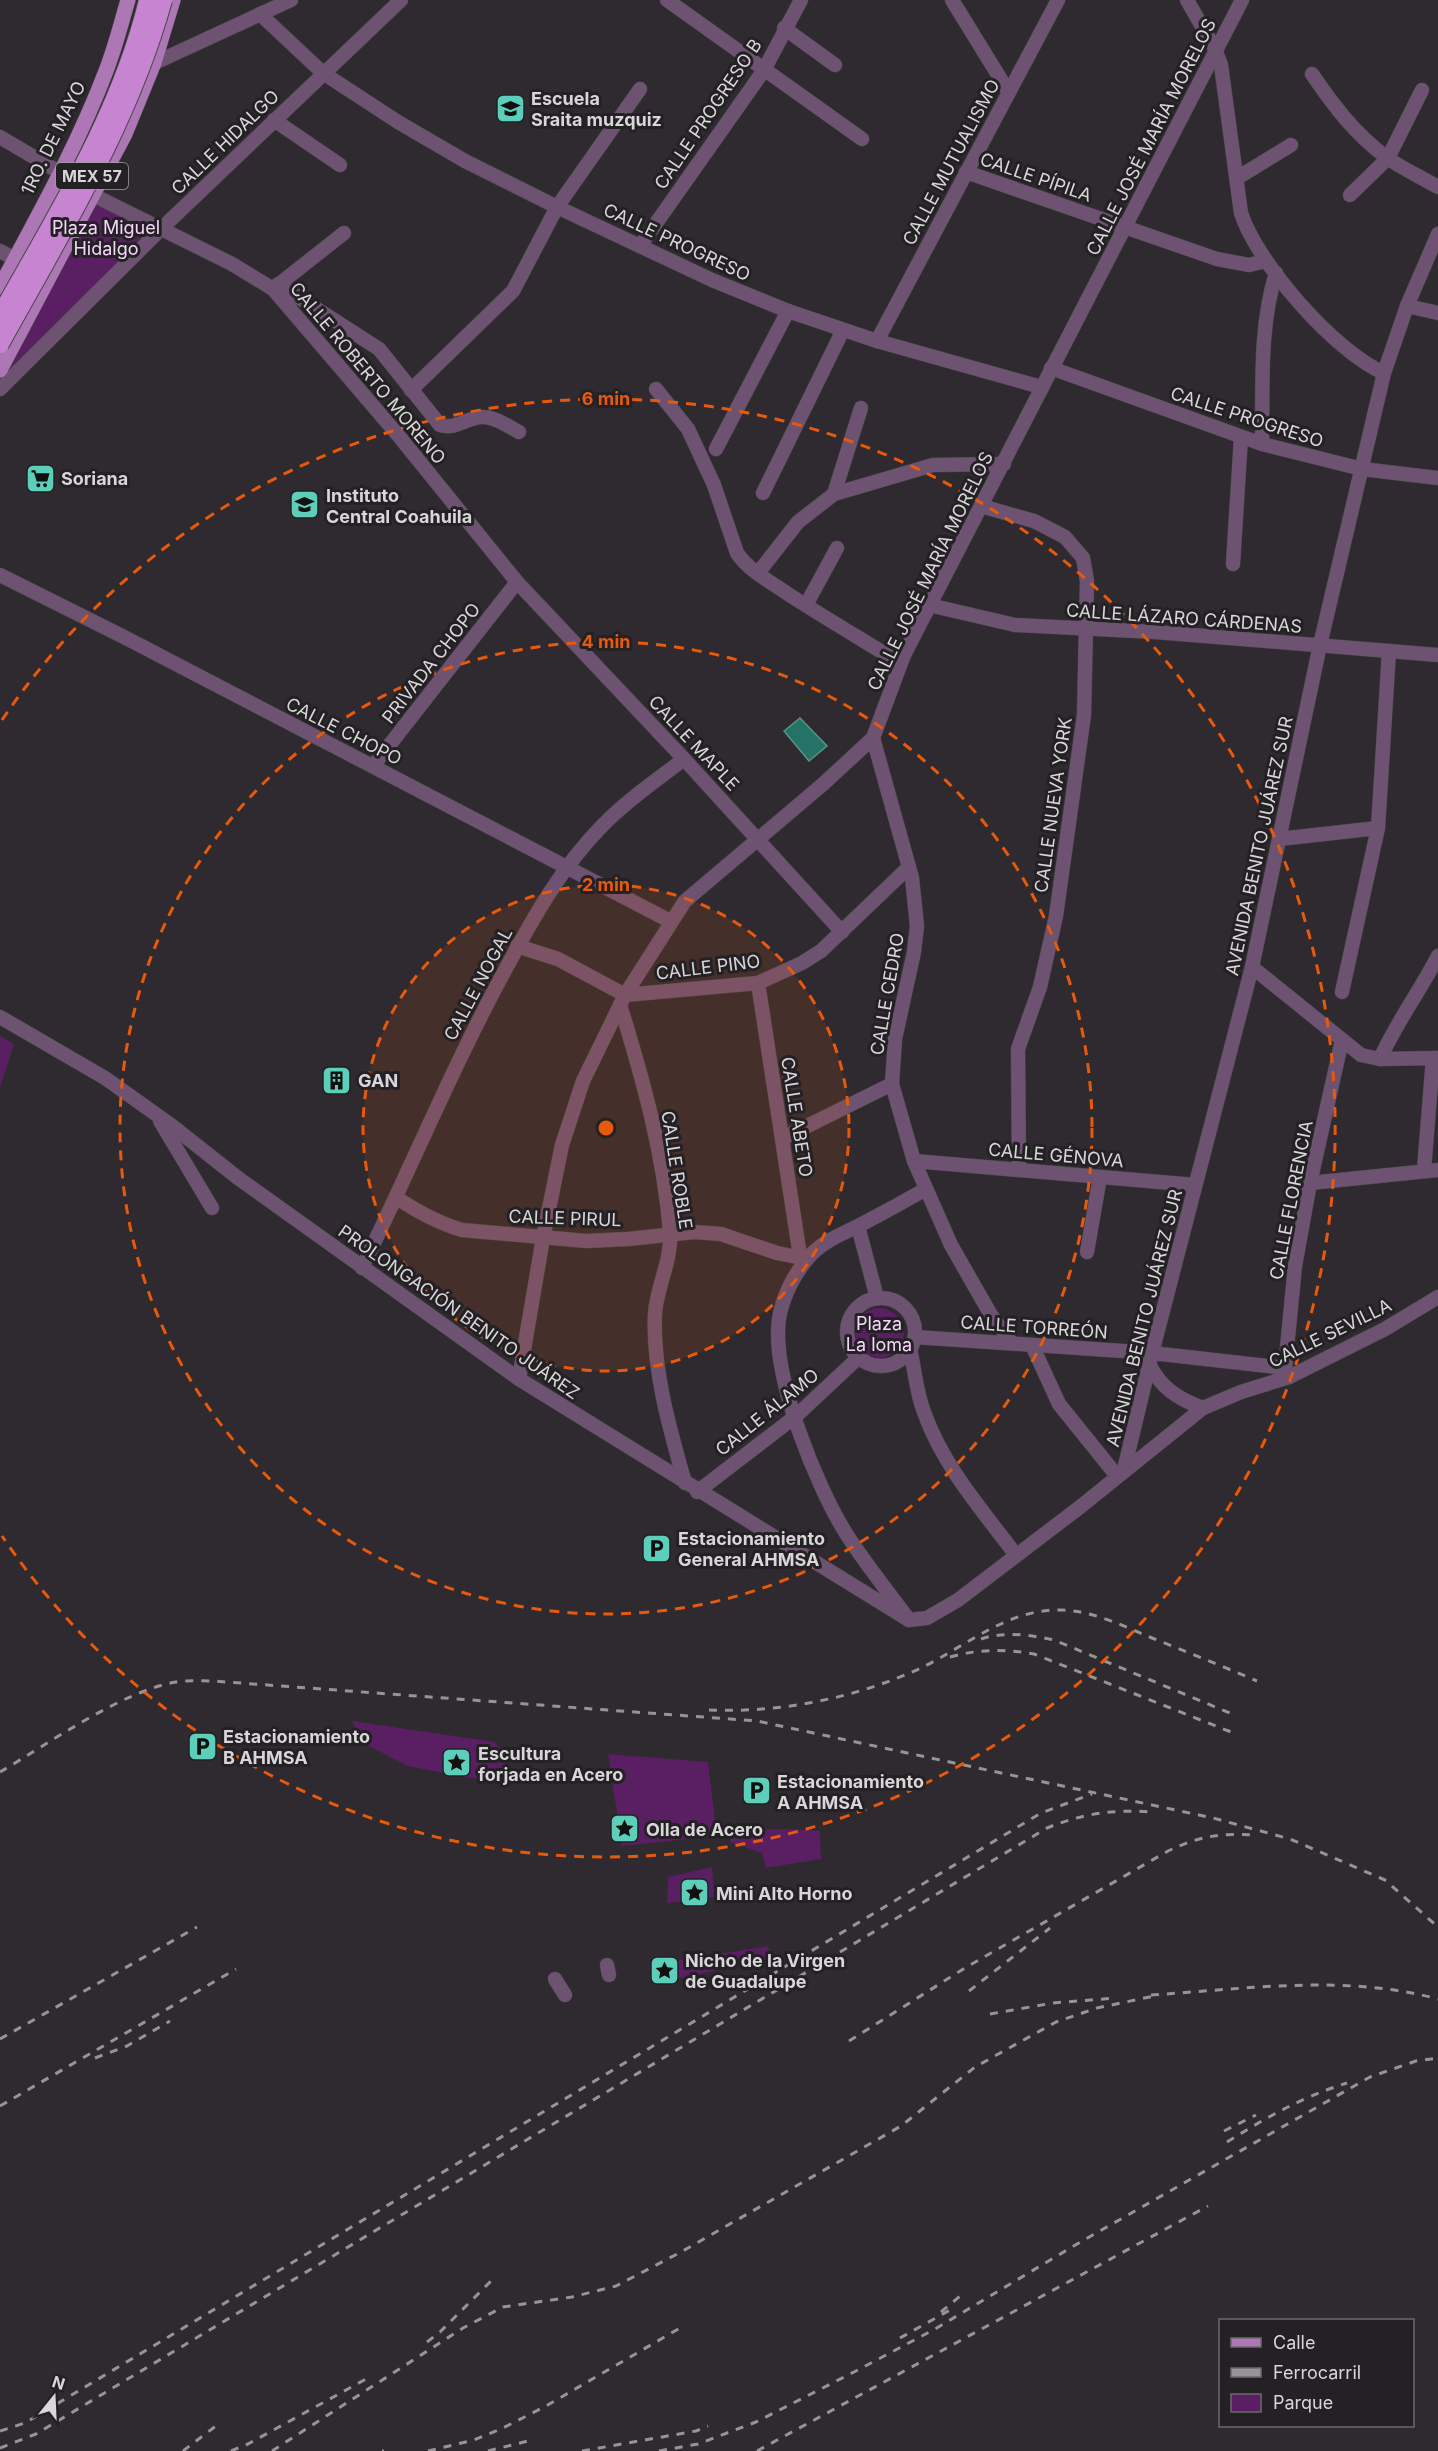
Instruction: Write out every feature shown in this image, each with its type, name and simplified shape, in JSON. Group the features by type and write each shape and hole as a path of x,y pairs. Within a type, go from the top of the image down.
{"highway":[{"name":"MEX 57","path":"0,316 98,134 127,64 148,0"},
{"name":"MEX 57","path":"0,344 82,195 120,119 142,65 163,0"}],"main road":[{"name":"1RO. DE MAYO","path":"0,287 59,172 106,71 128,0"},
{"path":"0,370 93,195 138,104 154,63 173,0"},
{"path":"123,18 128,27 142,36 158,35 164,30"}],"street":[{"path":"106,71 137,69 154,63 269,7 291,0"},
{"name":"CALLE HIDALGO","path":"0,389 162,228 401,0"},
{"path":"667,0 862,138"},
{"name":"CALLE PROGRESO B","path":"640,246 764,70 784,28 801,0"},
{"path":"952,0 1008,91"},
{"name":"CALLE MUTUALISMO","path":"877,341 1058,0"},
{"path":"1186,0 1215,50 1221,65 1246,226 1266,261 1324,328 1352,354 1384,373"},
{"name":"CALLE JOSÉ MARÍA MORELOS","path":"519,1379 543,1238 562,1145 583,1081 623,1000 670,921 690,896 822,785 873,738 900,663 929,605 1004,464 1041,387 1242,0"},
{"name":"CALLE PROGRESO","path":"269,7 323,73 432,143 557,207 712,280 788,311 877,341 1041,387"},
{"path":"784,28 834,65"},
{"path":"1312,74 1331,102 1354,128 1388,158 1438,187"},
{"path":"411,390 513,291 557,207 640,89"},
{"path":"1350,195 1388,158 1422,90"},
{"path":"274,120 340,165"},
{"path":"0,137 59,172"},
{"path":"1237,178 1291,145"},
{"name":"CALLE PÍPILA","path":"966,172 1235,264 1249,265 1266,261"},
{"name":"CALLE ROBERTO MORENO","path":"93,195 275,287 399,435 517,582"},
{"path":"344,233 275,287 372,343 386,356 440,425 453,427 484,417 519,432"},
{"name":"AVENIDA BENITO JUÁREZ SUR","path":"1121,1473 1252,967 1320,645 1384,373 1407,306 1438,234"},
{"path":"0,251 15,259"},
{"path":"1262,444 1264,354 1269,299 1276,273"},
{"path":"1407,306 1438,313"},
{"path":"716,449 788,311"},
{"path":"763,493 843,330"},
{"name":"CALLE PROGRESO","path":"1051,368 1262,444 1362,469 1438,478"},
{"path":"656,389 688,429 714,485 737,553 747,565 806,605 900,663"},
{"path":"834,495 861,408"},
{"path":"1233,564 1241,437"},
{"path":"758,573 798,522 834,495 933,465 1004,464"},
{"name":"CALLE NUEVA YORK","path":"981,506 1051,528 1078,549 1086,566 1082,734 1056,916 1040,987 1018,1049 1020,1170"},
{"path":"806,605 837,548"},
{"name":"CALLE CHOPO","path":"0,575 670,921"},
{"name":"CALLE MAPLE","path":"517,582 759,839 842,932"},
{"name":"PRIVADA CHOPO","path":"373,766 517,582"},
{"name":"CALLE LÁZARO CÁRDENAS","path":"929,605 1015,625 1438,655"},
{"path":"1342,992 1378,828 1389,651"},
{"name":"CALLE CEDRO","path":"873,738 914,887 916,936 895,1039 892,1084 915,1161 926,1189 965,1270 991,1315 1012,1343"},
{"name":"CALLE NOGAL","path":"362,1268 397,1198 461,1055 517,946 566,868 603,825 624,805 684,759"},
{"path":"1279,839 1378,828"},
{"name":"CALLE PINO","path":"623,1000 758,983 802,963 821,951 909,867"},
{"path":"517,946 558,958 623,1000"},
{"path":"1380,1059 1395,1027 1431,984 1438,956"},
{"path":"1252,967 1361,1055 1380,1059 1435,1058 1424,1170"},
{"name":"CALLE ABETO","path":"758,983 803,1257"},
{"name":"CALLE ROBLE","path":"623,1000 645,1086 670,1234 666,1266 656,1302 654,1324 663,1402 685,1483"},
{"name":"PROLONGACIÓN BENITO JUÁREZ","path":"0,1017 86,1065 156,1114 238,1178 362,1268 519,1379 697,1492 909,1620"},
{"name":"CALLE FLORENCIA","path":"1287,1373 1294,1275 1310,1183 1342,1040"},
{"path":"783,1138 892,1084"},
{"path":"156,1114 212,1208"},
{"name":"CALLE GÉNOVA","path":"915,1161 1195,1185"},
{"path":"1310,1183 1438,1170"},
{"path":"1087,1252 1100,1177"},
{"path":"926,1189 831,1239 803,1257 783,1301 779,1320 782,1364 796,1416 827,1498 846,1533 909,1620 927,1618 943,1611 1121,1473 1059,1404 1032,1345"},
{"name":"CALLE PIRUL","path":"397,1198 433,1220 462,1230 597,1241 694,1232 721,1234 777,1252 803,1257"},
{"path":"858,1226 877,1298"},
{"name":"CALLE SEVILLA","path":"1121,1473 1203,1408 1385,1329 1438,1297"},
{"path":"913,1343 902,1359 890,1365 870,1364 858,1358 847,1340 847,1327 852,1314 861,1304 877,1298 890,1299 901,1304 909,1313 914,1324 913,1343 923,1411 940,1448 956,1475 1016,1555"},
{"name":"CALLE TORREÓN","path":"913,1343 1012,1343 1287,1373"},
{"name":"CALLE ÁLAMO","path":"697,1492 796,1416 858,1358"},
{"path":"1150,1359 1155,1377 1169,1391 1203,1408"},
{"path":"555,1979 565,1995"}],"green space":[{"name":"Plaza Miguel Hidalgo","path":"95,201 152,230 0,383 0,379"},
{"path":"0,1036 14,1044 0,1088"},
{"name":"Plaza La loma","path":"879,1308 897,1315 904,1333 897,1351 879,1358 861,1351 854,1333 861,1315"},
{"path":"352,1721 495,1742 507,1761 493,1782 407,1766 362,1742"},
{"path":"608,1754 708,1762 717,1836 622,1846"},
{"path":"731,1830 820,1831 821,1859 766,1868 762,1853 730,1842"},
{"path":"712,1867 714,1897 667,1903 668,1877"},
{"path":"768,1946 770,1959 657,1983 649,1965"}],"shaded area":[{"path":"800,718 827,746 809,761 784,731"}],"railway":[{"path":"709,1710 791,1706 871,1688 921,1668 988,1630 1024,1615 1043,1611 1074,1611 1097,1616 1257,1681"},
{"path":"981,1639 1008,1634 1054,1640 1237,1716"},
{"path":"950,1657 971,1652 992,1651 1034,1654 1231,1732"},
{"path":"0,1772 109,1707 155,1687 185,1681 213,1681 757,1721 1213,1818 1290,1839 1385,1880 1438,1927"},
{"path":"0,2431 25,2423 1041,1813 1092,1794"},
{"path":"0,2448 36,2434 1047,1828 1072,1819 1097,1814 1123,1811 1150,1812"},
{"path":"849,2041 965,1968 1168,1851 1210,1837 1255,1835"},
{"path":"0,2039 197,1927"},
{"path":"969,1991 1050,1928"},
{"path":"0,2106 236,1969"},
{"path":"1151,1995 1259,1987 1331,1985 1403,1991 1438,1999"},
{"path":"272,2451 463,2328 503,2307 572,2297 616,2286 681,2252 901,2126 975,2067 1056,2022 1097,2008 1159,1995"},
{"path":"990,2014 1053,2003 1115,1998"},
{"path":"95,2058 127,2046 170,2021"},
{"path":"659,2451 698,2444 756,2422 935,2329 1077,2244 1370,2077 1416,2061 1438,2058"},
{"path":"1227,2142 1285,2108 1347,2083"},
{"path":"1224,2131 1256,2115"},
{"path":"757,2451 1208,2206"},
{"path":"427,2342 491,2281"},
{"path":"941,2312 965,2292"},
{"path":"900,2338 950,2310"},
{"path":"428,2451 474,2440 501,2429 546,2406 680,2328"},
{"path":"231,2451 248,2444 366,2379"},
{"path":"183,2451 221,2422"},
{"path":"582,2451 696,2431 708,2426"},
{"path":"488,2451 532,2440"}],"place":[{"name":"Escuela Sraita muzquiz","path":"510,108"},
{"name":"Soriana","path":"40,478"},
{"name":"Instituto Central Coahuila","path":"305,505"},
{"name":"GAN","path":"337,1080"},
{"name":"Estacionamiento General AHMSA","path":"657,1548"},
{"name":"Estacionamiento B AHMSA","path":"202,1746"},
{"name":"Escultura forjada en Acero","path":"457,1763"},
{"name":"Estacionamiento A AHMSA","path":"756,1791"},
{"name":"Olla de Acero","path":"625,1829"},
{"name":"Mini Alto Horno","path":"695,1893"},
{"name":"Nicho de la Virgen de Guadalupe","path":"664,1970"}]}
